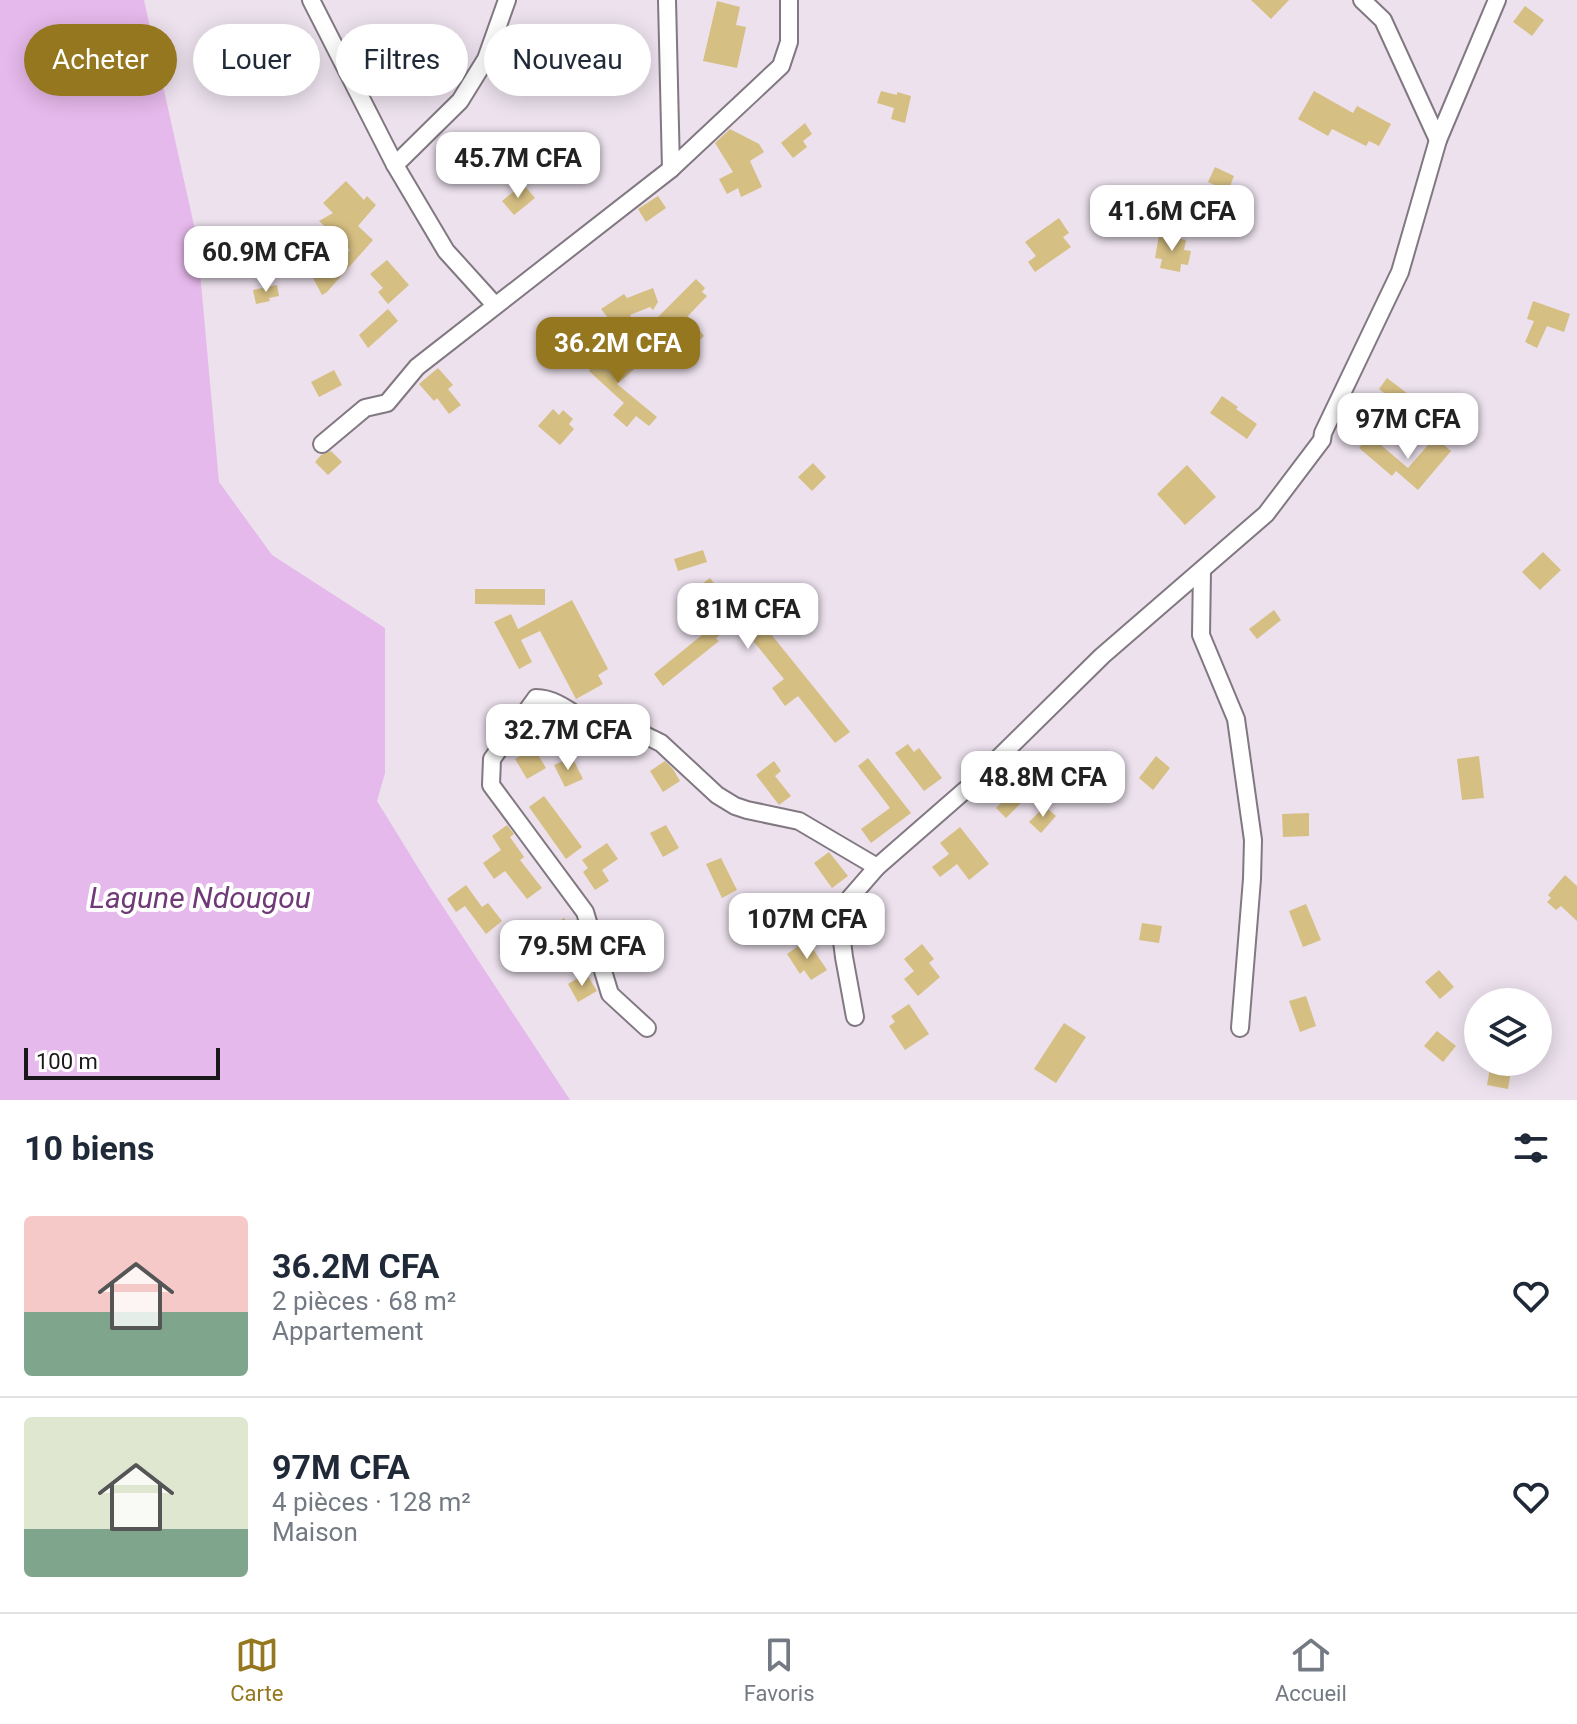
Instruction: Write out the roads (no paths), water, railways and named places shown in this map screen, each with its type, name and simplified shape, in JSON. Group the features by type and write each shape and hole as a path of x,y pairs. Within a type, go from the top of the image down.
{"street":[{"path":"311,0 395,165 446,251 494,304"},
{"path":"395,165 460,101 486,59 507,0"},
{"path":"667,0 671,169"},
{"path":"322,444 365,408 387,403 417,367 671,169 781,66 789,42 789,0"},
{"path":"1362,0 1383,20 1438,140"},
{"path":"855,1017 840,925 850,898 877,867 971,785 1102,656 1266,514 1322,440 1400,272 1438,140 1497,0"},
{"path":"1202,570 1201,635 1236,719 1253,840 1240,1028"},
{"path":"647,1028 610,994 585,912 491,785 492,759 536,698 547,698 611,733 643,735 661,743 717,795 735,806 799,821 877,867"}],"water":[{"name":"Lagune Ndougou","path":"0,0 144,0 149,24 24,24 24,96 165,96 197,239 219,482 272,555 385,628 385,773 377,801 570,1100 0,1100"}]}
